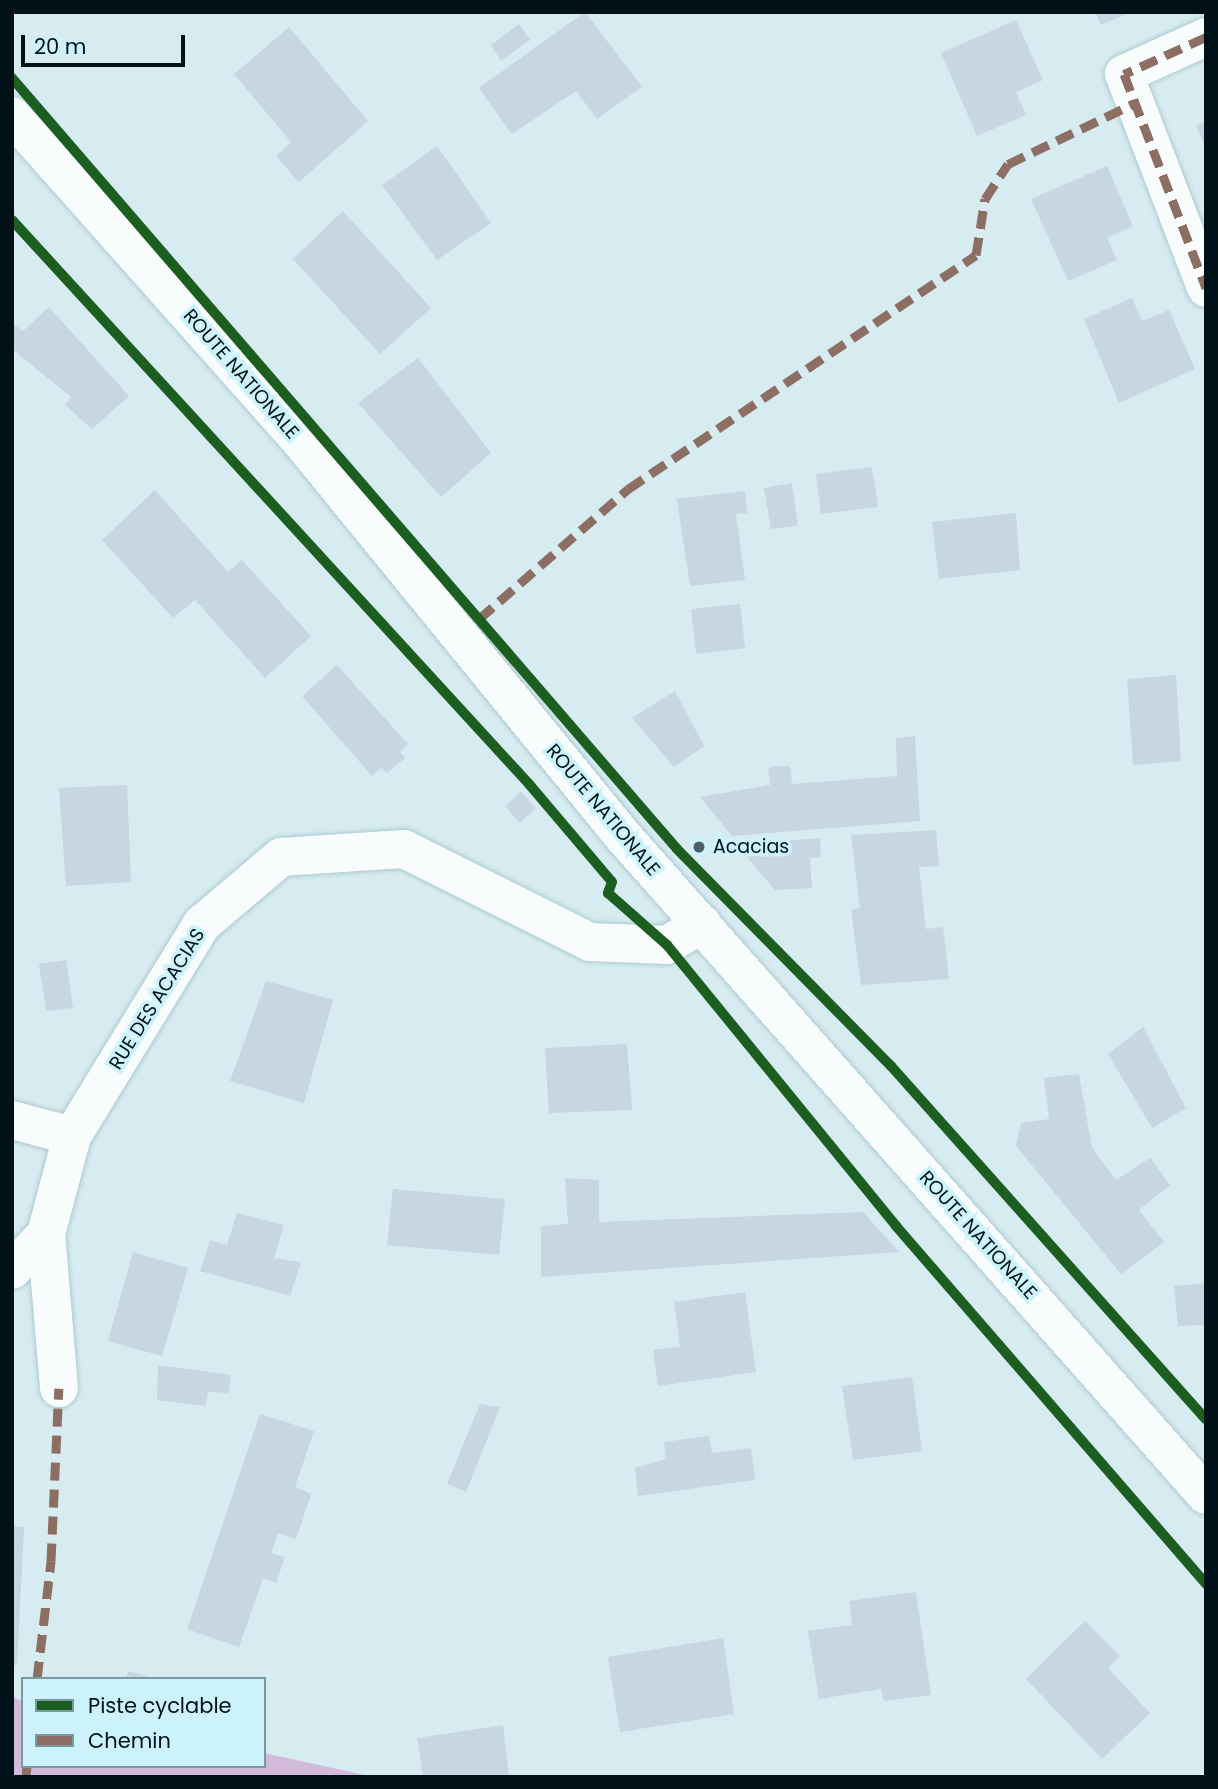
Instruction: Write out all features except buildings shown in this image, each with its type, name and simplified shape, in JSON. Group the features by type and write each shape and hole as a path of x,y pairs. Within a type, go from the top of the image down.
{"main road":[{"path":"1203,278 1124,74 1206,37"},
{"name":"ROUTE NATIONALE","path":"12,116 299,439 702,924 1206,1495"},
{"name":"RUE DES ACACIAS","path":"59,1388 46,1234 72,1136 202,924 281,857 404,849 590,942 667,944 702,924"},
{"path":"12,1120 72,1136"},
{"name":"RUE DES ACACIAS","path":"12,1270 46,1234"}],"shaded area":[{"path":"12,1697 21,1700 21,1768 266,1768 266,1753 374,1777 12,1777"}],"marked path":[{"path":"1206,37 1124,74 1206,288"},
{"path":"479,619 628,489 976,255 985,199 1008,164 1135,103"},
{"path":"37,1677 51,1561 59,1388"},
{"path":"26,1777 27,1768"}],"cycle path":[{"path":"12,78 677,849 891,1066 1206,1419"},
{"path":"12,220 529,784 612,882 608,893 667,945 896,1226 1206,1584"}],"place":[{"name":"Acacias","path":"699,847"}]}
